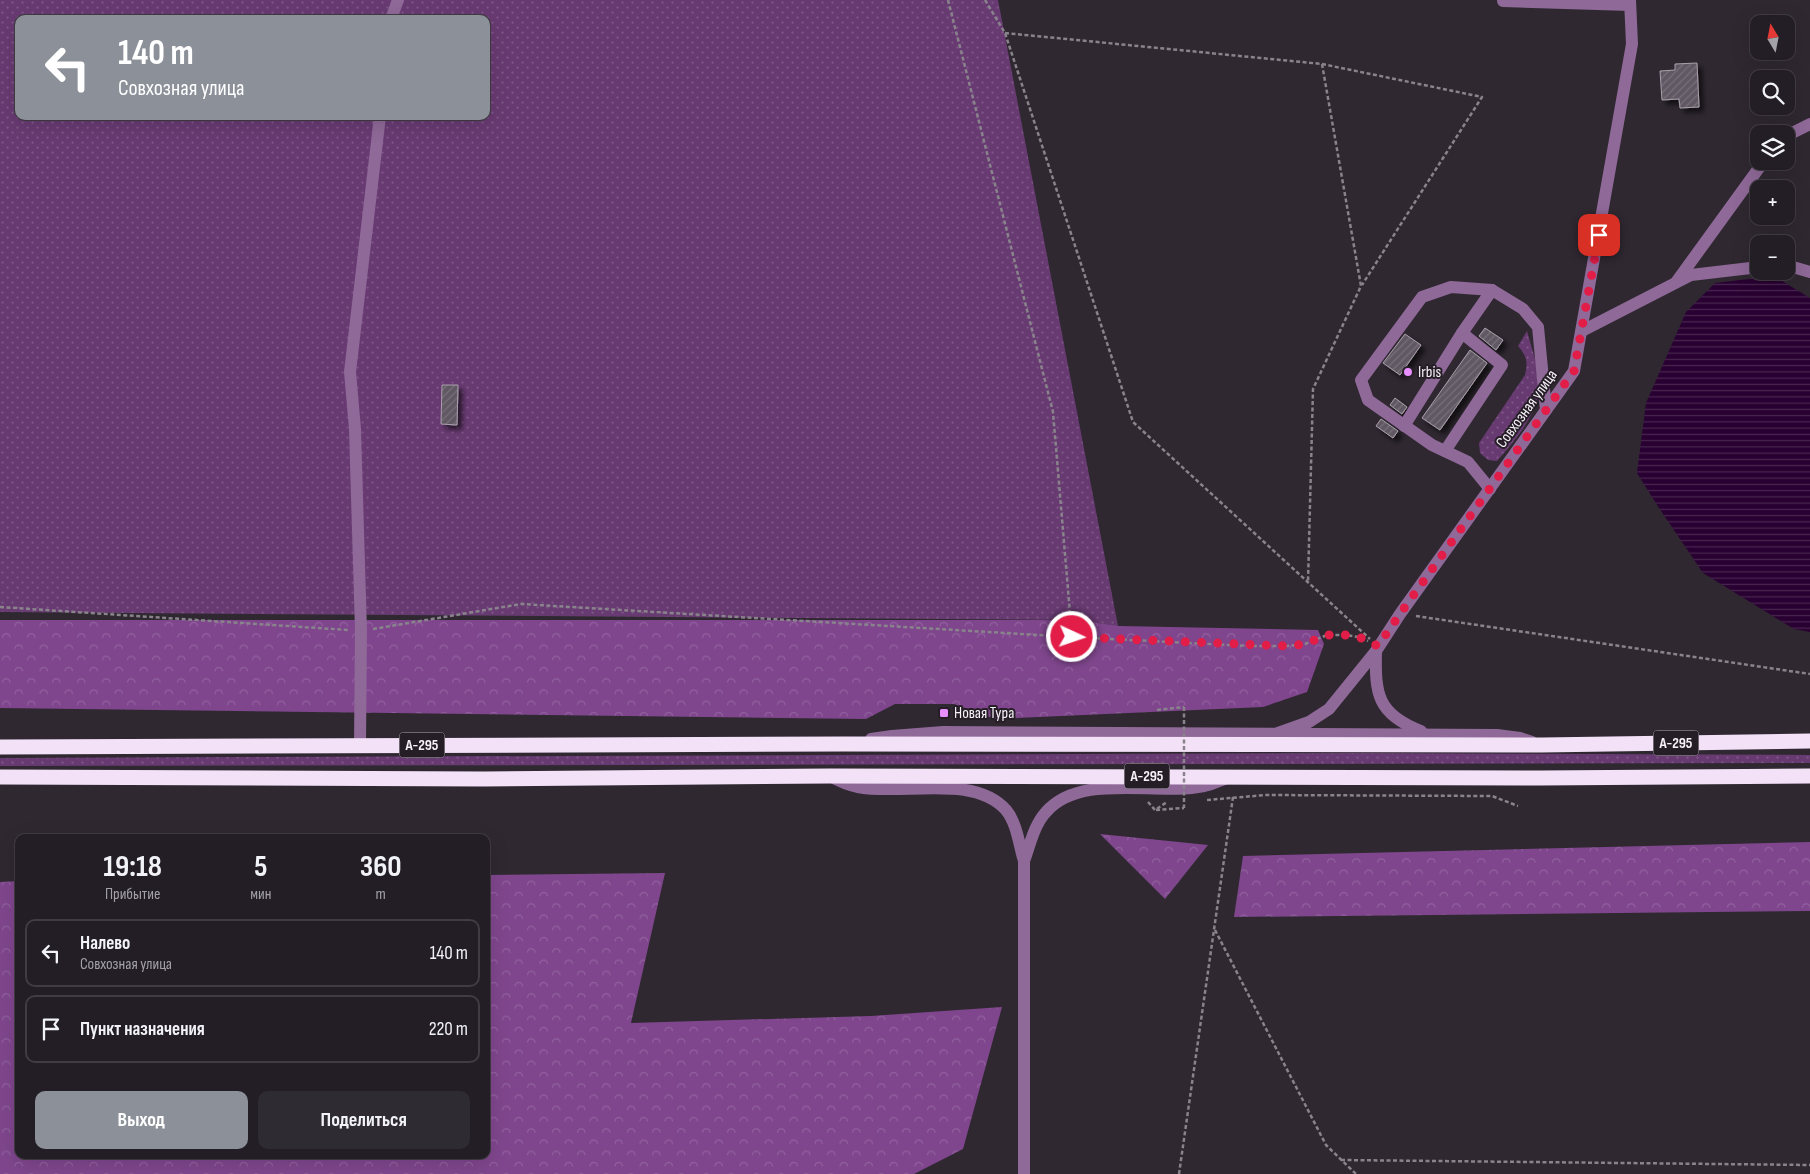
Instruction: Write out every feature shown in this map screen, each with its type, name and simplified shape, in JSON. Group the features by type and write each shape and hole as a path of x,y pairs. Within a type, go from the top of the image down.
{"highway":[{"name":"А-295","path":"0,747 844,744 1542,745 1810,741"},
{"name":"А-295","path":"0,777 484,779 830,776 1540,778 1810,776"}],"street":[{"path":"392,15 398,0"},
{"path":"1503,0 1630,2"},
{"name":"Совхозная улица","path":"1278,733 1310,722 1329,710 1377,649 1574,371 1632,44 1630,2"},
{"path":"360,745 360,631 354,428 350,372 380,120"},
{"path":"1795,132 1810,124"},
{"path":"1676,283 1758,170"},
{"path":"1582,331 1691,275 1750,268"},
{"path":"1795,268 1810,272"},
{"path":"1490,489 1468,462 1432,445 1368,400 1362,380 1422,297 1451,287 1492,290 1523,309 1538,327 1546,410"},
{"path":"1404,426 1462,333 1492,290"},
{"path":"1445,451 1502,365 1462,333"},
{"path":"1377,649 1375,676 1383,705 1393,716 1407,726 1431,734"},
{"name":"А-295","path":"844,744 892,736 943,732 1497,734 1520,738 1542,745"},
{"path":"830,776 842,783 860,788 952,789 979,792 994,800 1006,811 1014,824 1024,861 1024,1174"},
{"path":"1024,861 1037,826 1045,813 1061,799 1075,792 1094,789 1177,789 1205,786 1232,776"}],"path":[{"path":"948,0 1053,412 1072,637"},
{"path":"985,0 1005,33 1133,422 1308,582 1377,649"},
{"path":"1005,33 1322,64 1482,97 1361,286 1313,389 1308,582"},
{"path":"1322,64 1361,286"},
{"path":"0,606 360,631 521,604 1072,637 1287,646 1305,644 1327,635 1345,635 1359,637 1377,649"},
{"path":"1400,614 1810,674"},
{"path":"1155,810 1184,808 1184,707 1157,710"},
{"path":"1205,800 1266,796 1492,796 1518,806"},
{"path":"1178,1174 1233,797"},
{"path":"1155,810 1169,800"},
{"path":"1178,800 1187,800"},
{"path":"1147,801 1155,810"},
{"path":"1214,929 1326,1145 1356,1174"},
{"path":"1342,1160 1810,1165"}],"shaded area":[{"path":"0,0 998,0 1118,626 1077,620 0,612"},
{"path":"1750,279 1781,280 1810,298 1810,632 1794,629 1703,573 1637,473 1646,403 1686,312 1715,283"},
{"path":"1527,331 1539,377 1537,401 1529,420 1510,446 1497,461 1488,460 1480,453 1479,443 1525,375 1526,359 1518,346"},
{"path":"1357,753 1810,755 1810,763 0,766 0,758"}],"green space":[{"path":"0,620 1077,620 1119,626 1318,630 1324,644 1307,692 1263,707 995,719 954,704 895,704 866,719 0,708"},
{"path":"1100,834 1208,845 1165,899"},
{"path":"1810,842 1810,911 1234,917 1243,856"},
{"path":"665,873 631,1023 871,1016 1002,1007 963,1149 914,1174 0,1174 0,882 15,881 15,1159 490,1159 490,875"}],"building":[{"path":"1697,63 1699,107 1680,108 1679,99 1662,100 1660,71 1675,70 1675,64"},
{"path":"1485,328 1503,340 1496,350 1479,336"},
{"path":"1405,334 1421,345 1400,375 1383,363"},
{"path":"1470,350 1487,363 1440,430 1422,418"},
{"path":"442,385 458,385 457,425 441,424"},
{"path":"1395,398 1407,407 1402,414 1390,405"},
{"path":"1381,419 1398,431 1393,438 1376,426"}],"place":[{"name":"Irbis","path":"1408,372"},
{"name":"Новая Тура","path":"944,713"}],"route":[{"path":"1072,637 1248,646 1287,646 1305,644 1327,635 1345,635 1359,637 1378,646 1574,371 1599,235"}]}
